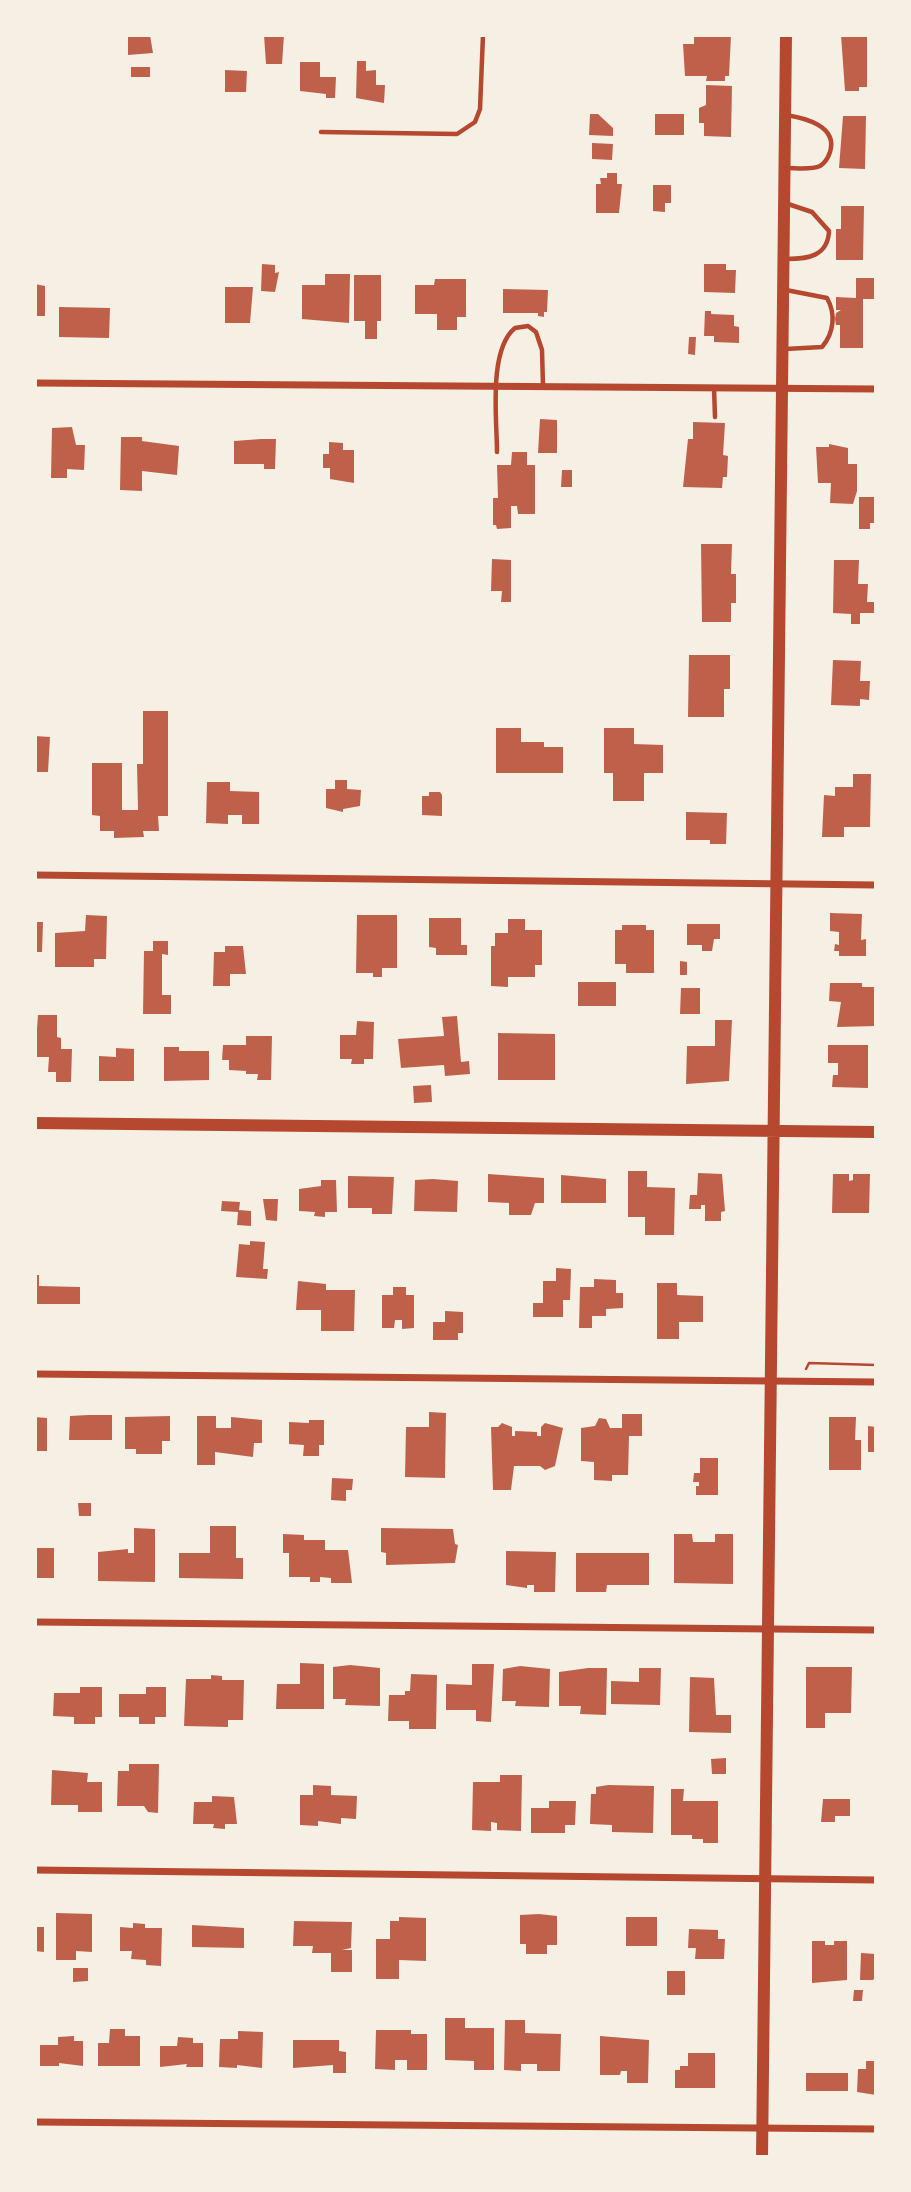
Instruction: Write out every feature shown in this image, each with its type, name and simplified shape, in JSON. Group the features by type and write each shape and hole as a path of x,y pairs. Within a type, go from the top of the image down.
{"street":[{"path":"762,2157 786,35"},
{"path":"35,383 876,389"},
{"path":"35,875 876,885"},
{"path":"35,1123 876,1132"},
{"path":"35,1374 876,1382"},
{"path":"35,1622 876,1630"},
{"path":"35,1870 876,1880"},
{"path":"35,2122 876,2129"}],"lane":[{"path":"321,132 457,134 475,122 481,109 483,35"},
{"path":"784,168 818,167 825,162 831,149 829,134 824,128 803,118 785,115"},
{"path":"782,259 820,253 826,246 829,231 812,212 783,203"},
{"path":"782,290 827,298 832,317 830,335 822,346 782,349"},
{"path":"497,452 496,386 502,346 509,333 522,326 537,332 542,350 543,387"},
{"path":"714,388 716,417"}],"path":[{"path":"799,1381 809,1363 876,1365"}],"building":[{"path":"128,35 150,35 153,53 128,55"},
{"path":"264,35 284,35 282,64 266,64"},
{"path":"694,35 731,35 729,76 725,76 725,81 706,81 707,76 685,76 683,44 694,44"},
{"path":"841,35 867,35 867,87 859,87 859,91 845,91"},
{"path":"357,61 366,61 366,71 376,70 376,85 385,85 384,103 356,98"},
{"path":"300,62 320,62 320,77 336,77 335,98 326,98 326,94 300,91"},
{"path":"131,67 150,67 150,77 131,77"},
{"path":"225,70 247,71 246,92 225,92"},
{"path":"706,85 732,86 731,137 704,136 704,123 699,123 699,108 706,105"},
{"path":"590,114 598,114 613,128 613,136 589,135"},
{"path":"655,114 684,114 684,135 655,135"},
{"path":"843,116 866,116 865,169 839,168"},
{"path":"592,143 613,144 612,160 592,159"},
{"path":"607,173 617,173 617,184 622,184 619,213 596,213 596,184 601,184 600,178 607,178"},
{"path":"653,185 671,185 671,203 665,203 665,212 653,211"},
{"path":"841,206 864,206 863,260 836,260 836,229 841,229"},
{"path":"262,264 275,265 275,273 279,272 275,292 261,291"},
{"path":"704,264 726,264 726,270 736,270 735,293 704,292"},
{"path":"325,274 350,274 349,323 302,319 302,285 325,285"},
{"path":"354,275 381,275 381,321 377,321 377,339 365,339 365,321 354,321"},
{"path":"856,278 876,278 876,299 863,299 863,348 840,348 840,325 836,325 835,319 836,313 841,310 836,310 836,297 856,298"},
{"path":"435,279 466,279 466,317 457,317 457,330 437,330 437,314 415,314 415,285 434,285"},
{"path":"35,284 45,286 45,316 35,316"},
{"path":"225,287 253,287 250,323 225,323"},
{"path":"503,289 548,290 547,312 544,312 544,317 538,316 538,313 503,313"},
{"path":"59,307 110,308 109,338 59,337"},
{"path":"705,311 711,311 711,314 734,315 734,326 739,327 739,343 714,342 714,336 704,336"},
{"path":"689,337 696,337 695,355 688,354"},
{"path":"540,419 557,420 557,453 538,453"},
{"path":"693,422 725,423 723,455 728,456 727,477 723,477 722,488 683,487 688,439 693,439"},
{"path":"72,427 76,445 85,445 84,470 67,469 67,478 51,478 52,428"},
{"path":"121,437 142,437 142,441 179,446 177,475 142,471 142,491 120,490"},
{"path":"276,439 275,469 264,469 264,464 234,464 234,441"},
{"path":"329,442 343,443 343,450 354,450 354,483 330,479 330,468 323,468 323,454 329,454"},
{"path":"829,444 848,448 848,464 857,464 857,491 853,504 830,503 831,483 818,483 816,447 829,447"},
{"path":"512,452 527,452 527,465 535,465 535,514 518,514 517,506 511,506 511,528 497,529 496,525 493,525 493,498 498,498 497,465 511,465"},
{"path":"562,470 572,470 572,487 561,487"},
{"path":"859,497 876,497 876,523 870,523 870,529 859,529"},
{"path":"701,544 732,544 731,574 736,574 736,603 731,603 731,622 702,622"},
{"path":"492,559 511,560 511,602 501,602 502,591 491,591"},
{"path":"834,560 859,560 858,584 868,584 867,602 876,602 876,613 860,613 860,624 851,624 851,614 833,613"},
{"path":"689,655 730,655 730,689 724,689 724,717 688,717"},
{"path":"833,660 861,661 860,681 870,681 869,700 860,699 860,706 831,705"},
{"path":"143,711 168,711 168,816 158,816 159,831 143,831 144,837 114,838 114,831 100,831 100,816 92,815 92,763 122,763 122,810 138,810 137,764 143,764"},
{"path":"496,728 521,728 521,742 544,742 544,747 563,747 563,773 496,773"},
{"path":"604,728 634,728 634,744 663,745 663,773 644,773 644,801 613,801 613,773 604,773"},
{"path":"35,736 50,737 48,772 35,772"},
{"path":"853,774 871,774 870,827 844,827 844,837 822,837 824,795 835,796 835,787 853,787"},
{"path":"335,780 347,780 347,789 361,790 360,806 343,809 343,812 326,808 326,789 335,789"},
{"path":"207,782 230,782 230,791 259,792 259,824 242,824 242,815 228,815 228,824 206,823"},
{"path":"429,792 440,792 442,795 442,816 422,815 422,796 429,796"},
{"path":"686,812 727,813 726,844 710,844 710,840 686,840"},
{"path":"830,913 862,914 861,940 866,939 866,956 839,956 839,951 834,951 835,944 839,945 839,932 830,931"},
{"path":"86,915 107,916 106,959 94,959 94,967 55,967 55,933 85,931"},
{"path":"357,915 397,915 397,968 382,968 382,977 373,977 373,973 356,973"},
{"path":"429,918 461,918 461,945 467,945 467,955 436,955 436,948 429,947"},
{"path":"508,919 525,919 525,930 542,930 542,965 535,965 535,977 508,977 508,987 491,986 491,946 495,946 495,933 508,933"},
{"path":"35,922 43,922 42,952 35,952"},
{"path":"687,924 720,924 720,939 714,939 712,951 702,951 702,945 687,945"},
{"path":"622,925 646,925 646,930 654,930 654,973 626,973 626,964 615,964 615,930 622,930"},
{"path":"153,941 168,941 168,955 162,954 162,995 171,995 171,1014 143,1014 144,951 153,951"},
{"path":"225,946 243,946 246,974 230,974 230,986 213,986 214,952 225,952"},
{"path":"680,961 687,962 687,975 680,975"},
{"path":"578,982 616,982 616,1006 578,1006"},
{"path":"830,983 862,983 862,987 876,987 876,1026 837,1027 841,1002 829,1001"},
{"path":"681,988 700,988 700,1014 680,1014"},
{"path":"38,1015 57,1015 57,1037 61,1038 61,1049 72,1049 71,1082 56,1082 56,1072 48,1072 49,1057 35,1057"},
{"path":"457,1016 461,1062 469,1061 470,1074 445,1076 444,1065 401,1068 398,1039 444,1036 442,1017"},
{"path":"715,1020 732,1020 729,1081 686,1084 687,1046 715,1046"},
{"path":"357,1021 374,1022 373,1059 364,1059 364,1064 351,1064 352,1059 340,1059 340,1035 356,1035"},
{"path":"498,1033 555,1034 555,1080 498,1080"},
{"path":"246,1036 272,1036 271,1080 257,1080 258,1074 229,1070 229,1060 222,1060 223,1045 246,1045"},
{"path":"828,1045 868,1045 868,1088 832,1087 833,1075 838,1075 838,1063 828,1063"},
{"path":"164,1047 179,1047 179,1051 209,1051 209,1080 164,1081"},
{"path":"116,1048 134,1049 134,1081 99,1081 99,1056 116,1057"},
{"path":"431,1085 432,1102 414,1103 413,1086"},
{"path":"628,1171 647,1171 647,1187 675,1188 674,1235 645,1235 645,1217 628,1217"},
{"path":"698,1173 722,1174 725,1211 721,1212 721,1221 705,1221 705,1205 701,1205 701,1209 689,1209 690,1195 697,1195"},
{"path":"488,1174 544,1178 544,1203 535,1203 531,1215 509,1215 509,1203 488,1202"},
{"path":"833,1174 849,1174 849,1181 853,1180 853,1174 870,1174 869,1213 832,1213"},
{"path":"561,1175 606,1179 606,1203 561,1203"},
{"path":"348,1176 394,1177 392,1214 372,1214 372,1208 348,1208"},
{"path":"321,1180 336,1180 337,1212 325,1212 325,1217 314,1216 315,1212 299,1211 299,1189 321,1186"},
{"path":"415,1180 458,1181 457,1212 414,1211"},
{"path":"263,1199 278,1199 277,1221 266,1220"},
{"path":"222,1201 240,1202 239,1210 251,1211 251,1226 237,1225 238,1212 221,1211"},
{"path":"250,1241 265,1242 263,1269 268,1269 267,1279 236,1277 239,1244 250,1245"},
{"path":"556,1268 571,1269 570,1300 563,1300 563,1317 533,1317 533,1303 543,1303 543,1281 556,1281"},
{"path":"35,1275 39,1275 39,1286 80,1287 80,1304 35,1304"},
{"path":"594,1279 616,1280 616,1293 623,1293 623,1308 606,1309 606,1316 592,1316 592,1328 579,1328 580,1287 594,1287"},
{"path":"298,1281 326,1284 326,1290 355,1290 354,1331 321,1331 321,1310 296,1310"},
{"path":"657,1283 677,1283 677,1295 703,1296 703,1322 679,1322 679,1339 657,1339"},
{"path":"393,1287 406,1287 406,1295 414,1295 414,1328 402,1329 402,1320 395,1320 394,1328 382,1328 382,1295 393,1295"},
{"path":"445,1311 463,1312 463,1333 458,1333 458,1340 433,1340 433,1322 445,1322"},
{"path":"429,1412 446,1413 445,1478 405,1477 406,1427 429,1427"},
{"path":"622,1414 642,1414 642,1436 629,1436 628,1475 612,1475 612,1481 594,1480 594,1462 581,1461 581,1428 595,1426 599,1418 606,1419 610,1428 622,1428"},
{"path":"112,1415 112,1440 69,1440 70,1416"},
{"path":"170,1416 170,1441 162,1441 162,1454 136,1454 136,1449 125,1449 125,1417"},
{"path":"197,1416 216,1416 216,1428 231,1428 231,1417 262,1420 262,1443 254,1443 253,1457 215,1452 215,1465 197,1465"},
{"path":"35,1417 47,1418 47,1451 35,1451"},
{"path":"829,1417 856,1417 855,1440 861,1440 861,1470 829,1470"},
{"path":"309,1420 324,1420 324,1445 319,1445 319,1456 303,1456 304,1445 289,1444 289,1422 309,1423"},
{"path":"502,1423 512,1427 512,1436 515,1436 515,1431 537,1432 537,1436 541,1436 541,1427 545,1423 563,1428 555,1466 545,1470 540,1466 514,1466 511,1490 493,1490 491,1427 498,1427"},
{"path":"868,1426 876,1427 876,1452 868,1452"},
{"path":"700,1458 718,1458 718,1495 696,1495 699,1482 693,1482 694,1473 700,1473"},
{"path":"332,1478 353,1479 352,1490 346,1490 346,1501 331,1500"},
{"path":"78,1503 91,1503 91,1516 79,1516"},
{"path":"210,1526 236,1526 236,1558 243,1558 243,1579 179,1578 179,1553 210,1553"},
{"path":"134,1528 155,1529 155,1582 98,1581 98,1552 128,1549 128,1553 134,1553"},
{"path":"381,1528 453,1529 455,1544 458,1545 455,1563 386,1565 386,1553 381,1552"},
{"path":"283,1534 304,1535 304,1540 325,1540 325,1550 348,1550 352,1583 331,1583 331,1578 320,1577 320,1582 310,1582 310,1577 289,1577 289,1553 283,1553"},
{"path":"674,1534 692,1534 693,1542 715,1542 715,1534 733,1534 733,1584 674,1583"},
{"path":"35,1548 54,1548 54,1578 35,1578"},
{"path":"506,1551 556,1552 555,1592 534,1592 534,1585 527,1585 527,1588 506,1585"},
{"path":"576,1553 649,1553 649,1585 607,1585 606,1592 576,1592"},
{"path":"300,1663 324,1664 324,1709 276,1709 277,1684 300,1684"},
{"path":"472,1664 494,1664 491,1722 476,1721 476,1710 446,1710 446,1684 472,1685"},
{"path":"350,1665 380,1668 380,1706 345,1705 346,1699 333,1699 333,1667"},
{"path":"520,1666 550,1669 549,1707 515,1706 516,1701 502,1701 503,1669"},
{"path":"806,1667 852,1667 851,1713 825,1713 825,1728 806,1728"},
{"path":"607,1668 606,1715 580,1714 581,1706 559,1706 559,1672"},
{"path":"639,1668 661,1668 660,1705 611,1704 611,1681 639,1682"},
{"path":"411,1674 437,1675 436,1729 409,1729 409,1721 388,1721 389,1695 405,1695 405,1691 410,1691"},
{"path":"211,1675 222,1676 222,1680 244,1680 243,1720 228,1720 228,1727 184,1726 186,1679 211,1679"},
{"path":"690,1677 714,1678 716,1715 731,1715 731,1733 689,1732"},
{"path":"80,1687 102,1687 102,1717 95,1717 95,1724 74,1724 74,1717 53,1716 54,1693 80,1693"},
{"path":"146,1687 166,1687 166,1717 155,1717 155,1724 139,1724 139,1717 119,1717 119,1694 146,1694"},
{"path":"726,1758 726,1774 712,1774 711,1759"},
{"path":"129,1764 159,1764 158,1813 148,1812 144,1806 117,1806 118,1771 129,1771"},
{"path":"52,1770 88,1773 87,1782 102,1782 102,1812 78,1812 78,1805 51,1805"},
{"path":"500,1775 522,1775 521,1831 497,1830 497,1823 491,1822 491,1831 472,1830 473,1782 500,1782"},
{"path":"313,1785 331,1786 331,1795 357,1796 356,1819 341,1818 341,1824 318,1821 318,1826 300,1825 300,1795 313,1795"},
{"path":"654,1786 653,1833 612,1832 612,1825 590,1824 591,1794 596,1794 596,1787"},
{"path":"671,1789 684,1789 683,1801 718,1801 718,1843 703,1843 703,1839 692,1839 692,1835 671,1835"},
{"path":"212,1796 234,1797 237,1824 225,1824 225,1829 213,1828 214,1824 193,1824 194,1802 212,1802"},
{"path":"823,1799 850,1799 850,1816 835,1816 835,1822 821,1822"},
{"path":"549,1801 576,1801 575,1825 565,1825 565,1833 531,1833 531,1808 549,1808"},
{"path":"56,1913 92,1914 92,1952 76,1951 76,1960 56,1960"},
{"path":"520,1915 557,1916 557,1945 547,1945 547,1954 526,1954 526,1944 520,1944"},
{"path":"399,1917 426,1918 426,1961 399,1960 399,1979 376,1979 376,1939 390,1939 390,1921 399,1921"},
{"path":"626,1917 657,1917 657,1946 626,1946"},
{"path":"294,1921 352,1922 351,1948 342,1950 352,1950 352,1972 331,1972 331,1953 312,1953 313,1946 293,1946"},
{"path":"133,1923 145,1924 145,1928 162,1928 161,1966 146,1965 146,1960 131,1959 132,1951 120,1951 120,1927 133,1928"},
{"path":"192,1925 244,1928 244,1948 192,1947"},
{"path":"35,1927 44,1927 44,1952 35,1951"},
{"path":"689,1929 718,1930 718,1939 725,1939 724,1959 695,1959 696,1948 688,1948"},
{"path":"812,1941 825,1941 825,1945 834,1945 834,1941 847,1941 847,1980 812,1983"},
{"path":"861,1953 876,1954 876,1976 873,1980 860,1980"},
{"path":"73,1968 88,1968 88,1981 73,1982"},
{"path":"667,1971 685,1971 685,1995 667,1995"},
{"path":"854,1990 863,1990 862,2001 853,2001"},
{"path":"445,2018 465,2018 465,2028 494,2028 494,2070 474,2070 474,2061 445,2060"},
{"path":"505,2020 525,2020 525,2033 561,2034 560,2071 537,2071 537,2064 521,2064 521,2071 504,2070"},
{"path":"110,2029 125,2029 125,2036 140,2036 140,2066 98,2066 98,2043 109,2043"},
{"path":"376,2030 411,2030 411,2034 427,2034 427,2070 407,2070 407,2060 395,2060 395,2070 375,2069"},
{"path":"238,2031 263,2032 262,2068 237,2065 237,2068 219,2067 220,2039 238,2039"},
{"path":"74,2036 74,2041 83,2041 83,2066 59,2063 59,2066 40,2066 40,2045 58,2045 58,2037"},
{"path":"600,2036 649,2040 648,2083 627,2083 627,2071 621,2071 620,2075 600,2075"},
{"path":"178,2037 193,2038 193,2043 203,2043 203,2067 186,2067 187,2064 160,2067 160,2046 177,2046"},
{"path":"293,2040 339,2040 339,2051 346,2052 346,2073 333,2073 333,2065 293,2068"},
{"path":"688,2053 715,2053 715,2088 675,2088 675,2070 680,2070 680,2066 688,2066"},
{"path":"866,2061 876,2061 876,2095 857,2092 858,2069 866,2069"},
{"path":"806,2073 848,2073 848,2091 806,2091"}]}
